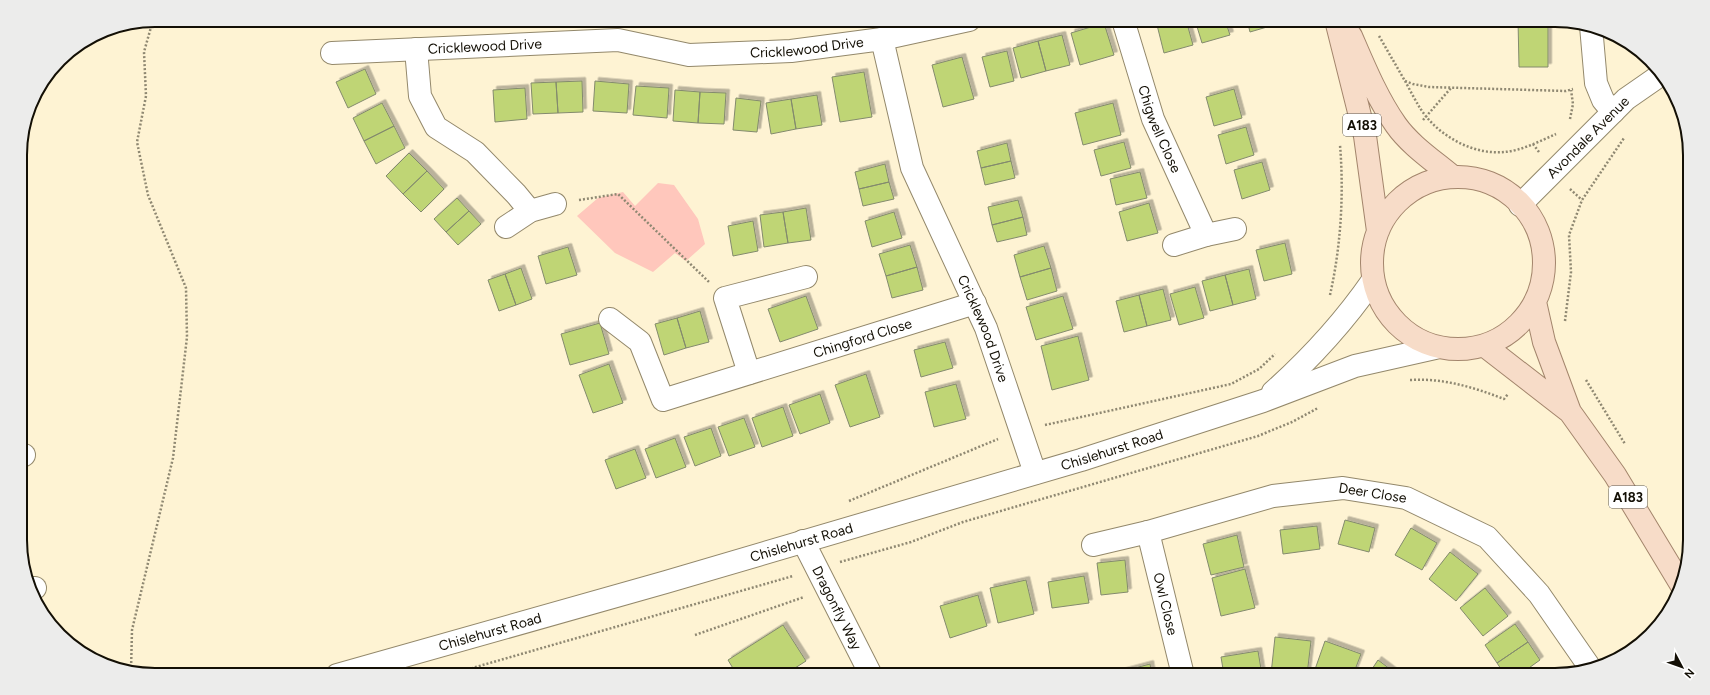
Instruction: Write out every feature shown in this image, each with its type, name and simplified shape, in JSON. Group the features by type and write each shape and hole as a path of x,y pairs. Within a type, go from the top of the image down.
{"main road":[{"name":"A183","path":"1338,27 1365,136 1378,231"},
{"name":"A183","path":"1346,27 1370,80 1396,125 1406,137 1453,177"},
{"path":"1453,177 1483,180 1498,186 1520,205 1532,219 1542,240 1545,268 1536,302 1514,329 1485,346 1455,350 1435,348 1413,338 1397,324 1380,300 1373,280 1373,250 1378,231 1394,205 1409,193 1436,180 1453,177"},
{"name":"A183","path":"1536,302 1544,342 1570,412 1615,474 1677,578"},
{"name":"A183","path":"1485,346 1570,412"}],"street":[{"path":"882,39 936,27"},
{"name":"Chigwell Close","path":"1125,27 1153,119 1206,235"},
{"path":"1592,32 1596,83 1603,100 1613,112"},
{"name":"Cricklewood Drive","path":"332,53 618,40 688,55 791,51 882,39 912,168 986,328 1034,473"},
{"name":"Cricklewood Drive","path":"416,49 420,96 436,127 475,152 516,194 530,211"},
{"name":"Avondale Avenue","path":"1520,205 1626,99 1657,77"},
{"path":"506,227 530,211 555,204"},
{"path":"1174,245 1206,235 1235,229"},
{"path":"749,373 725,298 806,277"},
{"path":"1263,401 1300,368 1330,336 1354,309 1373,280"},
{"name":"Chingford Close","path":"610,319 640,342 663,400 975,303"},
{"name":"Chislehurst Road","path":"361,668 804,541 1034,473 1263,401 1355,366 1435,348"},
{"name":"Deer Close","path":"1093,545 1148,532 1273,496 1343,488 1406,498 1487,537 1539,594 1583,665"},
{"name":"Owl Close","path":"1148,532 1181,668"},
{"name":"Dragonfly Way","path":"804,541 867,668"}],"path":[{"path":"131,666 132,630 174,458 188,337 186,288 148,195 137,142 146,96 144,52 151,27"},
{"path":"1378,34 1426,116 1444,133 1464,146 1486,152 1505,152 1533,144 1557,133"},
{"path":"1405,81 1429,87 1571,90 1596,83"},
{"path":"1567,125 1572,115 1571,90"},
{"path":"1565,327 1571,272 1569,235 1582,200 1624,138 1626,130"},
{"path":"1327,300 1330,294 1338,243 1343,179 1340,142"},
{"path":"555,204 618,194 725,298"},
{"path":"845,503 1020,430 1231,384 1259,369 1280,349"},
{"path":"1582,374 1628,448"},
{"path":"1403,381 1426,379 1471,386 1504,398 1524,376"},
{"path":"835,564 911,542 963,522 1258,436 1292,422 1319,407"},
{"path":"472,668 797,574"},
{"path":"695,635 827,589"}],"shaded area":[{"path":"658,183 674,185 698,219 705,244 686,261 675,253 653,272 615,253 577,216 598,198 623,192 635,206"}],"building":[{"path":"1091,27 1105,27 1114,55 1080,65 1071,33"},
{"path":"1158,27 1188,27 1193,45 1164,53"},
{"path":"1197,27 1227,27 1230,35 1202,43"},
{"path":"1249,27 1267,27 1250,32"},
{"path":"1518,27 1548,27 1548,67 1519,67"},
{"path":"1062,35 1070,65 1046,71 1038,41"},
{"path":"1038,41 1046,71 1021,78 1013,48"},
{"path":"1007,51 1014,81 990,87 982,57"},
{"path":"962,57 974,99 943,107 932,65"},
{"path":"365,69 376,94 348,108 336,82"},
{"path":"864,72 872,117 840,122 832,77"},
{"path":"582,81 583,112 558,113 556,82"},
{"path":"595,81 629,84 627,113 593,111"},
{"path":"556,82 558,113 533,114 531,83"},
{"path":"636,86 669,88 667,118 633,115"},
{"path":"525,88 527,119 495,122 493,90"},
{"path":"1234,89 1242,118 1214,126 1206,97"},
{"path":"675,90 700,92 698,123 673,121"},
{"path":"700,92 726,93 724,124 698,123"},
{"path":"817,95 822,125 796,129 791,99"},
{"path":"736,98 761,101 757,132 733,130"},
{"path":"791,99 796,129 771,134 766,103"},
{"path":"382,103 394,126 364,141 353,118"},
{"path":"1113,103 1121,135 1083,145 1075,113"},
{"path":"394,126 405,148 376,164 364,141"},
{"path":"1246,127 1254,155 1226,164 1218,135"},
{"path":"1124,142 1131,168 1101,176 1094,150"},
{"path":"1007,143 1011,161 981,168 977,151"},
{"path":"409,153 427,171 403,194 386,176"},
{"path":"1011,161 1015,178 985,185 981,168"},
{"path":"1262,162 1270,190 1242,199 1234,170"},
{"path":"885,164 889,182 859,189 855,172"},
{"path":"427,171 444,189 421,212 403,194"},
{"path":"1140,172 1147,198 1116,205 1110,179"},
{"path":"889,182 894,199 863,206 859,189"},
{"path":"457,198 469,211 446,232 434,219"},
{"path":"1018,200 1023,217 992,225 988,207"},
{"path":"1149,203 1158,233 1127,241 1119,212"},
{"path":"806,208 811,240 788,243 783,212"},
{"path":"469,211 481,224 458,245 446,232"},
{"path":"783,212 788,243 764,247 760,215"},
{"path":"894,212 902,238 872,247 865,221"},
{"path":"1023,217 1027,235 997,242 992,225"},
{"path":"753,221 758,251 733,256 728,226"},
{"path":"1285,243 1292,274 1264,281 1256,250"},
{"path":"910,245 917,267 886,276 879,254"},
{"path":"1044,246 1051,268 1020,277 1014,255"},
{"path":"568,247 577,275 546,284 538,256"},
{"path":"917,267 923,290 892,298 886,276"},
{"path":"521,268 532,299 516,305 505,274"},
{"path":"1051,268 1057,291 1027,300 1020,277"},
{"path":"1249,269 1256,299 1233,305 1225,275"},
{"path":"505,274 516,305 499,311 488,280"},
{"path":"1225,275 1233,305 1210,311 1202,281"},
{"path":"1195,287 1204,318 1179,325 1170,294"},
{"path":"1163,289 1171,320 1147,326 1139,295"},
{"path":"1139,295 1147,326 1124,332 1116,301"},
{"path":"806,296 818,329 780,342 768,309"},
{"path":"1063,296 1073,329 1036,340 1026,307"},
{"path":"700,311 709,342 686,348 677,318"},
{"path":"677,318 686,348 664,355 655,324"},
{"path":"600,323 609,354 570,365 561,334"},
{"path":"1078,336 1089,380 1052,390 1041,346"},
{"path":"945,342 953,368 921,377 914,350"},
{"path":"609,364 623,403 593,413 579,375"},
{"path":"866,374 880,417 850,427 835,385"},
{"path":"956,384 966,419 934,427 925,392"},
{"path":"820,394 830,423 800,434 789,405"},
{"path":"783,407 793,436 762,447 752,418"},
{"path":"744,418 755,447 729,456 718,427"},
{"path":"711,428 721,456 695,466 684,437"},
{"path":"675,438 686,467 656,478 645,449"},
{"path":"635,449 646,478 616,489 605,460"},
{"path":"1345,520 1375,528 1369,552 1338,544"},
{"path":"1317,526 1320,549 1283,554 1280,530"},
{"path":"1411,528 1437,543 1422,570 1395,555"},
{"path":"1237,535 1244,567 1211,575 1203,544"},
{"path":"1450,552 1478,574 1456,601 1429,579"},
{"path":"1125,560 1128,592 1101,595 1097,563"},
{"path":"1245,569 1255,608 1221,616 1212,578"},
{"path":"1084,576 1089,603 1052,608 1048,582"},
{"path":"1026,580 1034,614 998,623 990,588"},
{"path":"1485,588 1508,616 1483,636 1460,608"},
{"path":"978,595 987,626 950,638 940,606"},
{"path":"1515,624 1528,642 1497,663 1485,645"},
{"path":"783,625 806,661 795,668 733,668 728,660"},
{"path":"1275,637 1311,641 1308,668 1272,668"},
{"path":"1325,641 1361,654 1356,668 1315,668"},
{"path":"1528,642 1540,660 1529,668 1500,668 1497,663"},
{"path":"1258,651 1261,668 1223,668 1221,657"},
{"path":"1378,660 1389,668 1373,668"},
{"path":"1150,664 1151,668 1135,668"}]}
